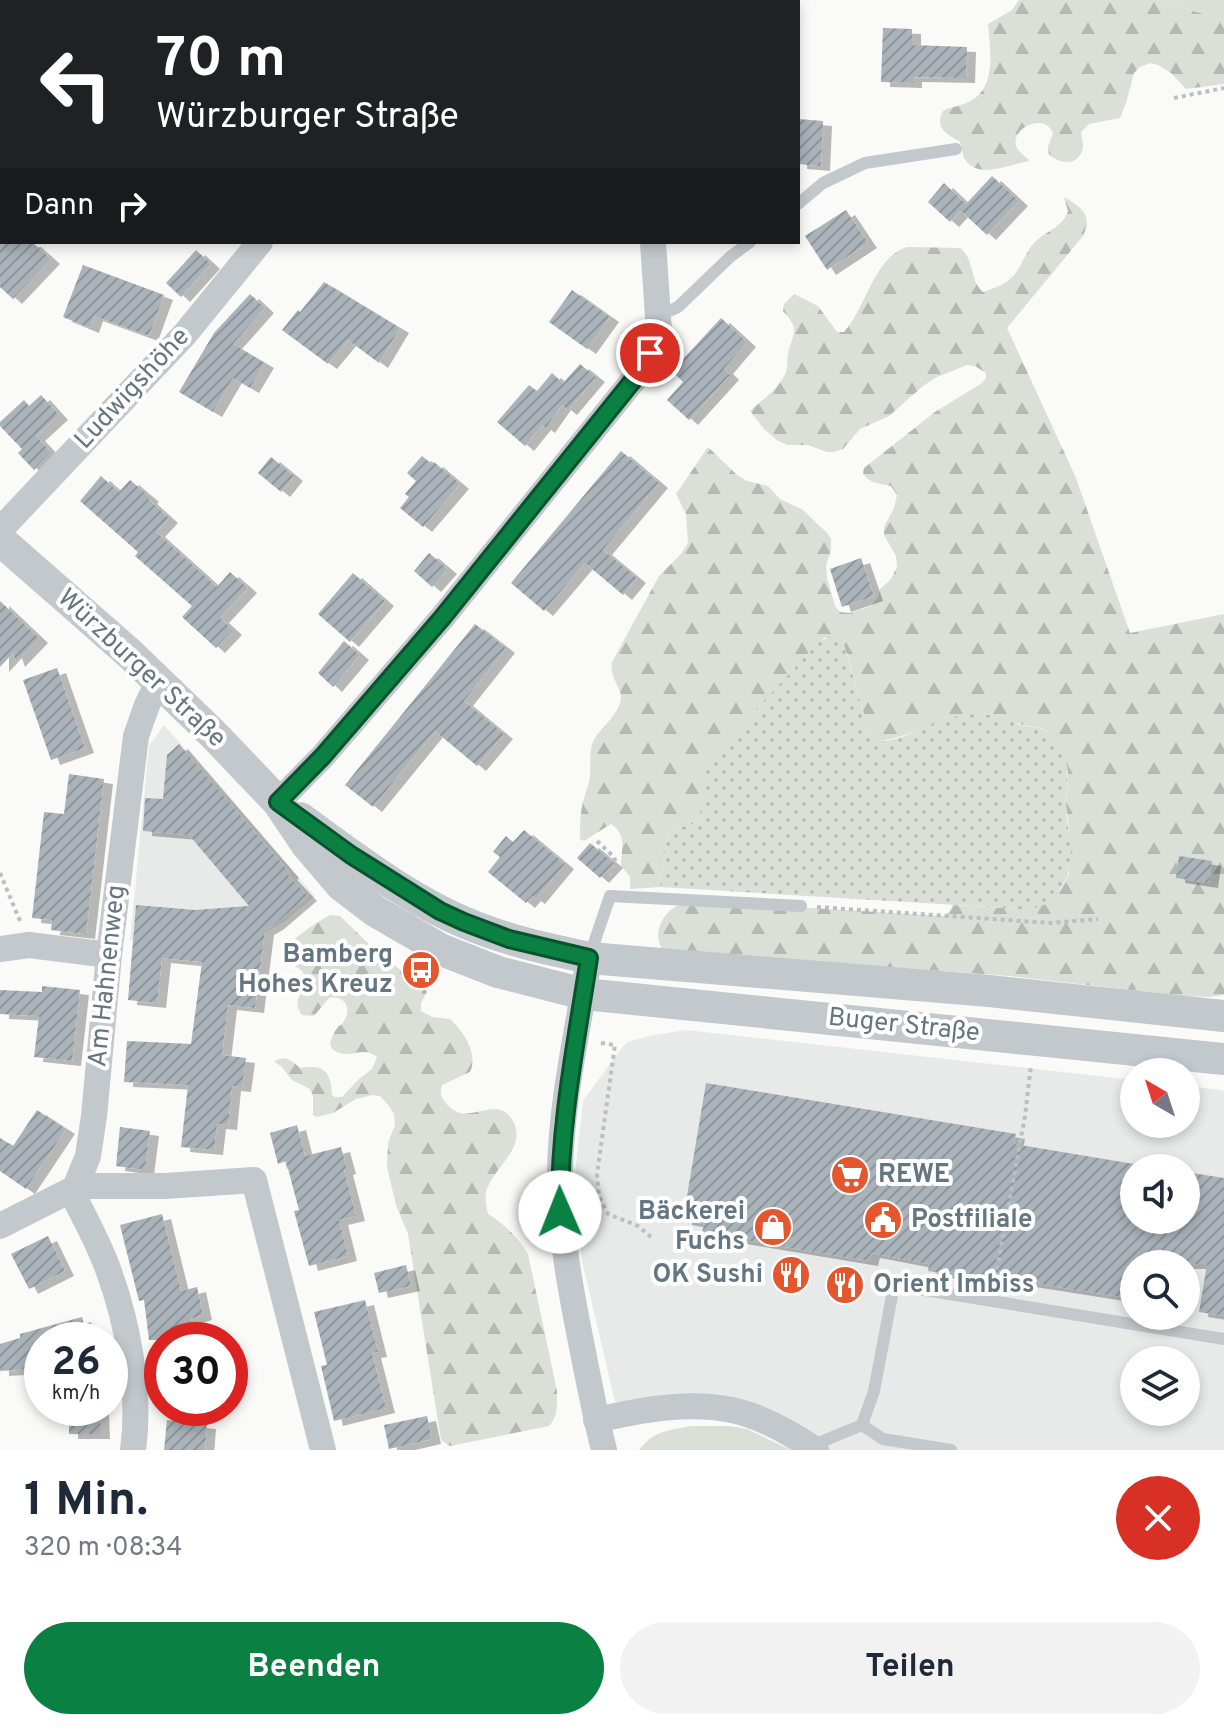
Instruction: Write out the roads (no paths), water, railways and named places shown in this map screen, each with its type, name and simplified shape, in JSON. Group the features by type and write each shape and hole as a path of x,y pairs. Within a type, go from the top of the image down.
{"street":[{"name":"Ludwigshöhe","path":"0,530 185,334 258,244"},
{"path":"278,802 323,756 442,618 635,378 659,332 653,244"},
{"name":"Würzburger Straße","path":"0,540 129,653 213,734 278,802 307,845 341,885 375,911 442,950 498,972 584,994"},
{"name":"Am Hahnenweg","path":"75,1188 88,1156 94,1116 109,955 136,736 159,681"},
{"name":"Würzburger Straße","path":"278,802 351,855 440,911 504,937 589,958"},
{"path":"0,949 29,945 109,955"},
{"path":"589,958 563,1129 560,1212 568,1279 604,1450"},
{"name":"Buger Straße","path":"589,958 989,991 1224,1016"},
{"name":"Buger Straße","path":"584,994 1224,1059"},
{"path":"0,1226 75,1188 85,1186 165,1186 254,1180 323,1450"},
{"path":"75,1188 74,1197 108,1268 124,1323 133,1373 136,1427 133,1450"},
{"path":"596,1420 657,1408 704,1406 735,1410 765,1421 814,1448"}],"lane":[{"path":"800,202 823,183 865,163 956,149"},
{"path":"658,316 678,307 747,244"},
{"path":"589,958 610,896 801,906"},
{"path":"814,1448 862,1425 874,1391 894,1285 1224,1339"},
{"path":"862,1425 883,1439 951,1450"}],"place":[{"name":"Bamberg Hohes Kreuz","path":"421,970"},
{"name":"REWE","path":"850,1175"},
{"name":"Postfiliale","path":"883,1220"},
{"name":"Bäckerei Fuchs","path":"773,1227"},
{"name":"OK Sushi","path":"791,1275"},
{"name":"Orient Imbiss","path":"845,1285"}]}
